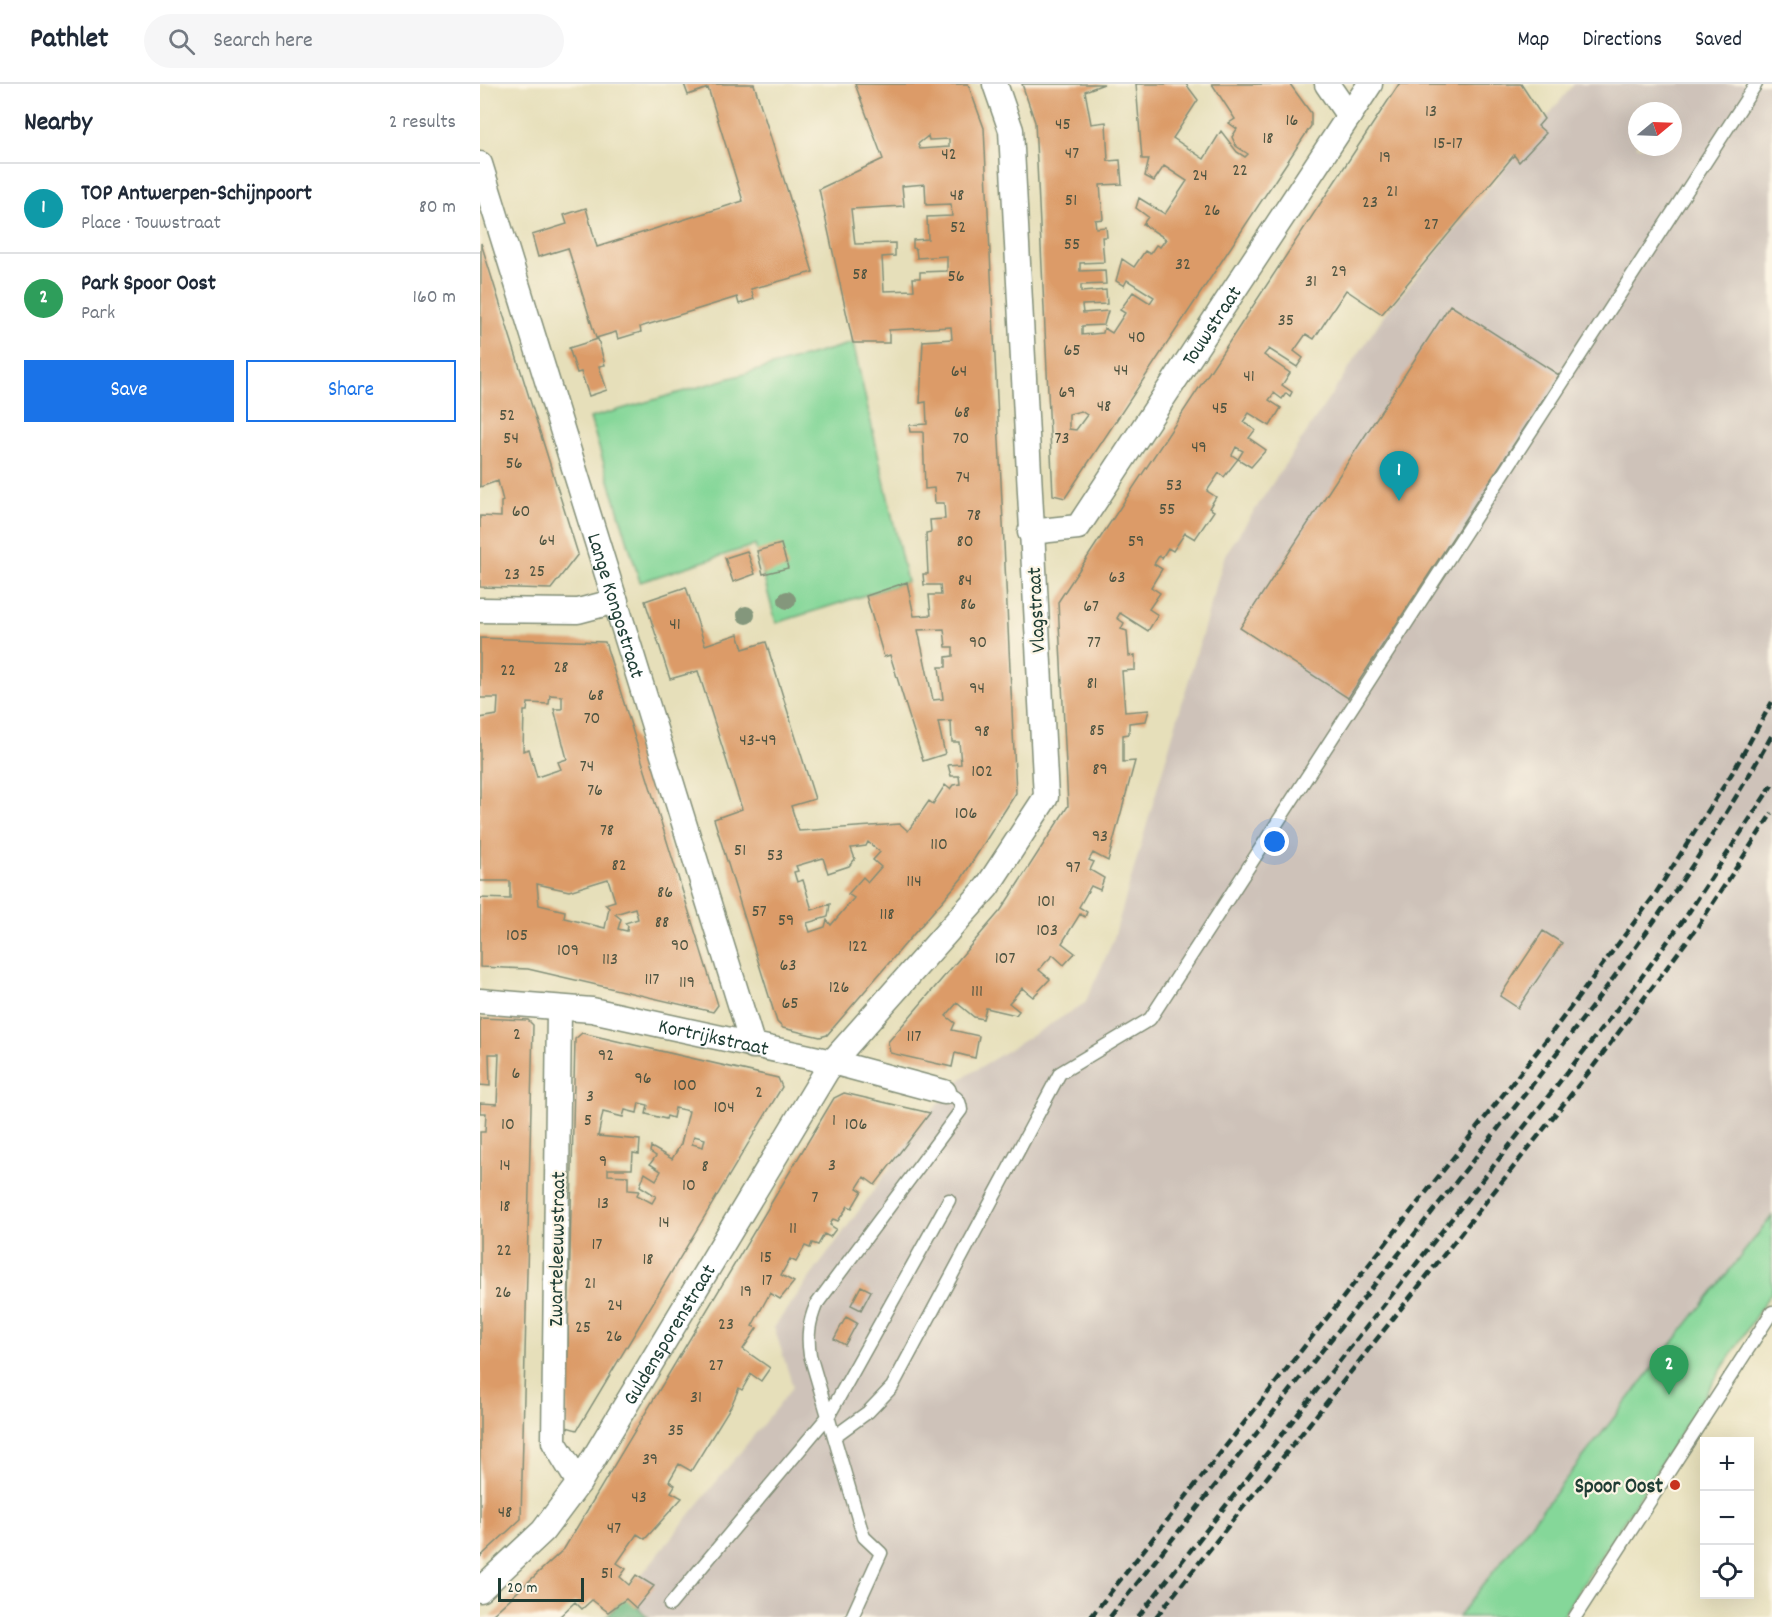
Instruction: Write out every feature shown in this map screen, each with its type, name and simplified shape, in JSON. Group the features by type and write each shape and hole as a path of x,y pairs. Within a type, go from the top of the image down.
{"street":[{"name":"Vlagstraat","path":"832,1062 987,887 1046,797 1030,532 1011,130 995,84"},
{"path":"1327,84 1349,116"},
{"name":"Touwstraat","path":"1030,532 1078,527 1370,84"},
{"name":"Lange Kongostraat","path":"480,164 753,1046"},
{"path":"480,610 578,611 616,601"},
{"name":"Kortrijkstraat","path":"480,1001 592,1010 832,1062 944,1092"},
{"name":"Zwarteleeuwstraat","path":"559,1009 554,1442 579,1483"},
{"name":"Guldensporenstraat","path":"480,1590 543,1531 579,1483 832,1062"}],"lane":[{"path":"835,1436 868,1412 892,1387 1060,1073 1150,1019 1756,84"},
{"path":"852,1617 881,1552 864,1538 810,1355 807,1339 809,1322 816,1305 961,1110 961,1102 956,1096 944,1092"},
{"path":"670,1605 829,1415 949,1200"},
{"path":"1575,1617 1665,1481 1772,1312"}],"shaded area":[{"path":"1574,84 1772,84 1772,1216 1458,1617 648,1617 625,1595 793,1387 774,1327 930,1113 961,1079 1085,1003 1113,941 1225,555 1383,317"}],"green space":[{"path":"853,343 907,582 776,623 755,545 640,582 590,418"},
{"path":"1772,1216 1772,1291 1562,1617 1458,1617"},
{"path":"625,1595 648,1617 607,1617"}],"building":[{"path":"684,84 754,84 813,272 751,289 754,299 739,304 737,297 640,327 641,332 618,339 616,332 596,338 568,248 538,257 532,235 567,224 564,215 586,208 597,247 743,201 708,88 688,95"},
{"path":"855,84 968,84 984,128 1016,793 962,878 827,1035 820,1037 783,1028 777,1022 714,819 742,809 698,671 670,679 645,601 686,587 705,645 738,634 743,649 766,642 815,799 791,806 799,831 900,824 908,831 929,801 933,804 945,785 950,789 953,785 960,784 959,776 951,776 948,765 961,764 959,742 952,742 951,721 938,722 945,754 923,761 890,655 884,657 866,596 907,582 914,616 931,615 929,595 941,595 940,585 924,585 923,574 928,574 926,533 931,532 930,520 945,519 944,503 935,503 934,488 925,489 923,432 910,432 909,425 927,424 926,402 920,403 923,341 952,339 951,327 889,330 889,343 853,343 819,189 883,159","holes":["928,136 929,140 949,139 949,147 920,149 918,144","925,184 926,205 951,204 952,216 927,217 928,239 913,240 917,258 947,256 947,271 920,272 920,278 913,278 914,290 884,291 882,257 895,256 895,243 855,244 851,209 904,206 902,186","944,629 946,647 953,647 953,656 946,657 946,667 939,667 943,699 933,700 918,630","868,842 880,852 873,860 881,867 868,882 863,877 848,894 854,898 831,925 827,920 825,927 810,932 807,923 828,917 830,904 812,910 803,880 797,882 794,872 798,871 796,866 823,858 828,873 849,866 855,859 851,848 866,846"]},
{"path":"1022,84 1104,84 1085,91 1091,124 1106,122 1108,161 1120,160 1122,184 1100,185 1103,219 1095,220 1096,228 1106,227 1107,237 1102,237 1104,262 1080,263 1080,271 1105,270 1106,284 1081,285 1081,292 1106,290 1107,304 1082,305 1083,313 1108,311 1104,325 1082,326 1082,335 1103,333 1104,328 1112,333 1125,313 1120,310 1133,292 1150,303 1154,297 1127,280 1124,286 1116,281 1122,259 1134,267 1145,251 1150,254 1156,245 1160,247 1166,239 1143,224 1148,217 1136,208 1139,198 1165,214 1187,181 1164,166 1154,181 1145,176 1149,159 1142,159 1136,84 1186,84 1198,100 1173,138 1204,159 1221,131 1237,152 1245,157 1248,154 1236,146 1232,137 1237,129 1229,123 1235,119 1212,84 1290,84 1311,113 1311,126 1065,498 1053,495 1035,122","holes":["1081,411 1087,415 1076,430 1069,429 1069,414"]},
{"path":"1399,84 1521,84 1544,119 1538,126 1546,133 1519,162 1514,155 1382,314 1346,290 1314,339 1306,334 1294,351 1303,358 1297,367 1269,349 1264,355 1290,373 1282,385 1292,392 1290,396 1286,393 1282,399 1274,393 1269,400 1281,408 1270,426 1249,413 1243,422 1255,430 1249,438 1266,450 1251,467 1238,459 1224,477 1219,473 1207,491 1216,497 1209,508 1214,511 1195,539 1185,533 1173,551 1168,548 1162,558 1159,556 1154,564 1162,569 1151,587 1160,593 1149,609 1158,615 1148,631 1120,613 1117,618 1124,623 1121,629 1127,631 1129,656 1135,655 1135,670 1122,671 1125,712 1149,710 1146,721 1129,723 1129,734 1123,735 1123,762 1135,761 1108,861 1093,853 1089,860 1094,862 1090,870 1104,878 1100,890 1091,886 1079,907 1087,912 1085,917 1080,914 1062,943 1075,953 1064,965 1053,955 1045,963 1039,970 1050,979 1033,997 1022,988 1009,1003 1019,1011 1016,1015 986,1008 983,1019 974,1017 957,1003 946,1016 955,1023 952,1030 979,1036 975,1058 955,1053 952,1067 890,1053 888,1042 1001,910 1068,806 1058,602","holes":["1236,447 1243,451 1238,459 1232,455"]},
{"path":"481,243 578,554 551,589 480,587 480,516 501,517 501,502 503,501 498,481 480,487"},
{"path":"1450,305 1559,375 1348,698 1240,628"},
{"path":"598,339 605,365 599,366 607,390 589,396 581,372 577,373 569,348"},
{"path":"781,544 788,568 763,574 757,551"},
{"path":"747,551 755,574 733,582 725,558"},
{"path":"480,638 605,642 718,1005 713,1012 528,969 480,967 480,898 510,899 510,881 480,881 480,718 497,715 498,698 480,698","holes":["550,695 562,696 562,709 554,709 567,759 558,762 561,769 537,777 529,749 523,751 524,711 527,711 528,703 549,704","608,879 615,901 605,904 609,908 605,928 564,918 565,911 539,905 537,884 569,891","635,908 638,919 625,923 628,926 627,931 618,929 621,919 615,914"]},
{"path":"1543,931 1562,943 1518,1008 1500,996"},
{"path":"480,1018 528,1020 533,1025 521,1519 480,1557 480,1132 485,1132 486,1113 480,1113 480,1103 497,1104 499,1054 489,1054 490,1086 480,1085"},
{"path":"582,1033 778,1078 782,1087 577,1430 566,1427 575,1039","holes":["639,1103 648,1105 646,1114 666,1119 667,1116 673,1118 675,1108 689,1111 681,1144 672,1159 651,1147 650,1152 656,1156 650,1164 661,1171 656,1180 645,1173 640,1186 656,1196 652,1203 637,1195 639,1191 628,1190 628,1176 608,1175 608,1169 632,1169 633,1153 639,1154 640,1140 598,1136 603,1112 623,1117 625,1110 637,1113","694,1136 705,1139 703,1147 692,1144"]},
{"path":"844,1093 930,1113 875,1185 864,1177 857,1188 862,1191 852,1208 848,1206 838,1221 833,1219 830,1225 836,1229 830,1237 824,1234 818,1245 812,1243 810,1248 805,1246 796,1262 790,1259 781,1275 794,1282 780,1299 770,1293 752,1326 757,1328 743,1349 770,1368 761,1381 751,1374 742,1390 739,1388 731,1406 691,1471 679,1464 669,1481 675,1485 671,1492 682,1498 645,1539 637,1534 617,1563 626,1569 620,1577 629,1585 636,1575 654,1586 636,1608 626,1599 608,1612 592,1600 582,1609 575,1602 559,1617 490,1617 564,1549 834,1098"},
{"path":"861,1286 871,1291 861,1310 851,1305"},
{"path":"846,1317 857,1323 845,1345 834,1339"}],"railway":[{"path":"1091,1617 1547,1039 1654,896 1734,770 1772,702"},
{"path":"1110,1617 1580,1023 1700,854 1772,735"},
{"path":"1138,1617 1632,990 1687,915 1772,785"},
{"path":"1156,1617 1589,1072 1698,926 1772,813"}],"place":[{"name":"TOP Antwerpen-Schijnpoort","path":"1399,501"},
{"name":"Park Spoor Oost","path":"1669,1395"},
{"name":"Spoor Oost","path":"1675,1485"}]}
